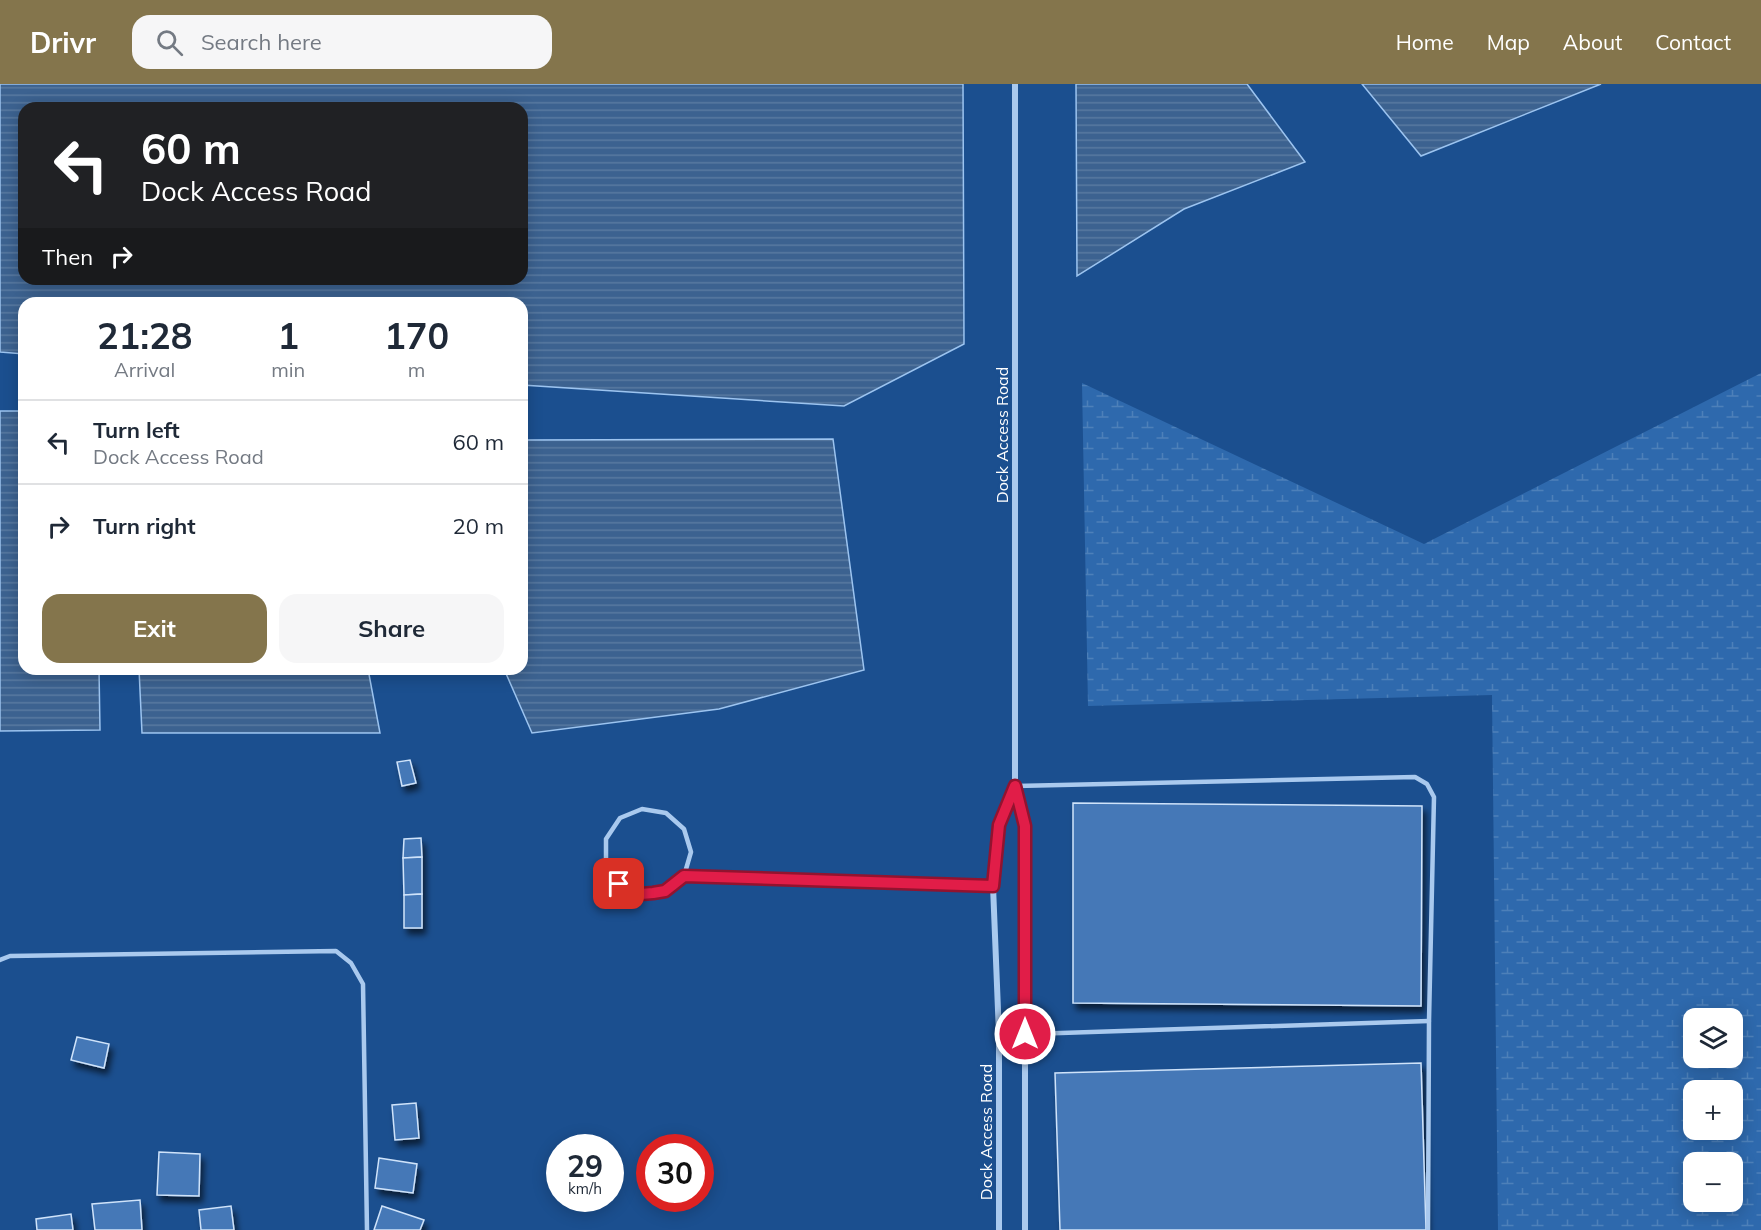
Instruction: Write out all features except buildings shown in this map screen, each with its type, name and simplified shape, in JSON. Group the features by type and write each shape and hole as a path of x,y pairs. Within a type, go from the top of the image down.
{"street":[{"name":"Dock Access Road","path":"1015,84 1015,786 1025,826 1025,1230"},
{"name":"Dock Access Road","path":"999,1230 999,1035 993,886 999,825 1015,786"}],"lane":[{"path":"1015,786 1415,777 1427,784 1434,797 1429,1021 1428,1230"},
{"path":"684,876 691,852 684,829 666,813 642,809 620,819 606,839 606,863 619,884 641,894 665,891 684,876 993,886"},
{"path":"0,960 10,956 336,951 351,963 363,984 367,1230"},
{"path":"999,1035 1429,1021"}],"green space":[{"path":"1761,373 1761,1230 1498,1230 1492,695 1088,706 1082,383 1424,544"}],"shaded area":[{"path":"0,84 963,84 964,344 844,406 528,385 528,297 18,297 18,354 0,352"},
{"path":"1076,84 1247,84 1305,162 1184,209 1077,276"},
{"path":"1362,84 1601,84 1421,156"},
{"path":"0,411 18,411 18,675 99,675 100,730 0,731"},
{"path":"833,439 864,670 719,709 532,733 507,675 528,675 528,440"},
{"path":"139,675 369,675 380,733 142,733"}],"route":[{"path":"619,884 641,894 665,891 684,876 993,886 999,825 1015,786 1025,826 1025,1034"}]}
